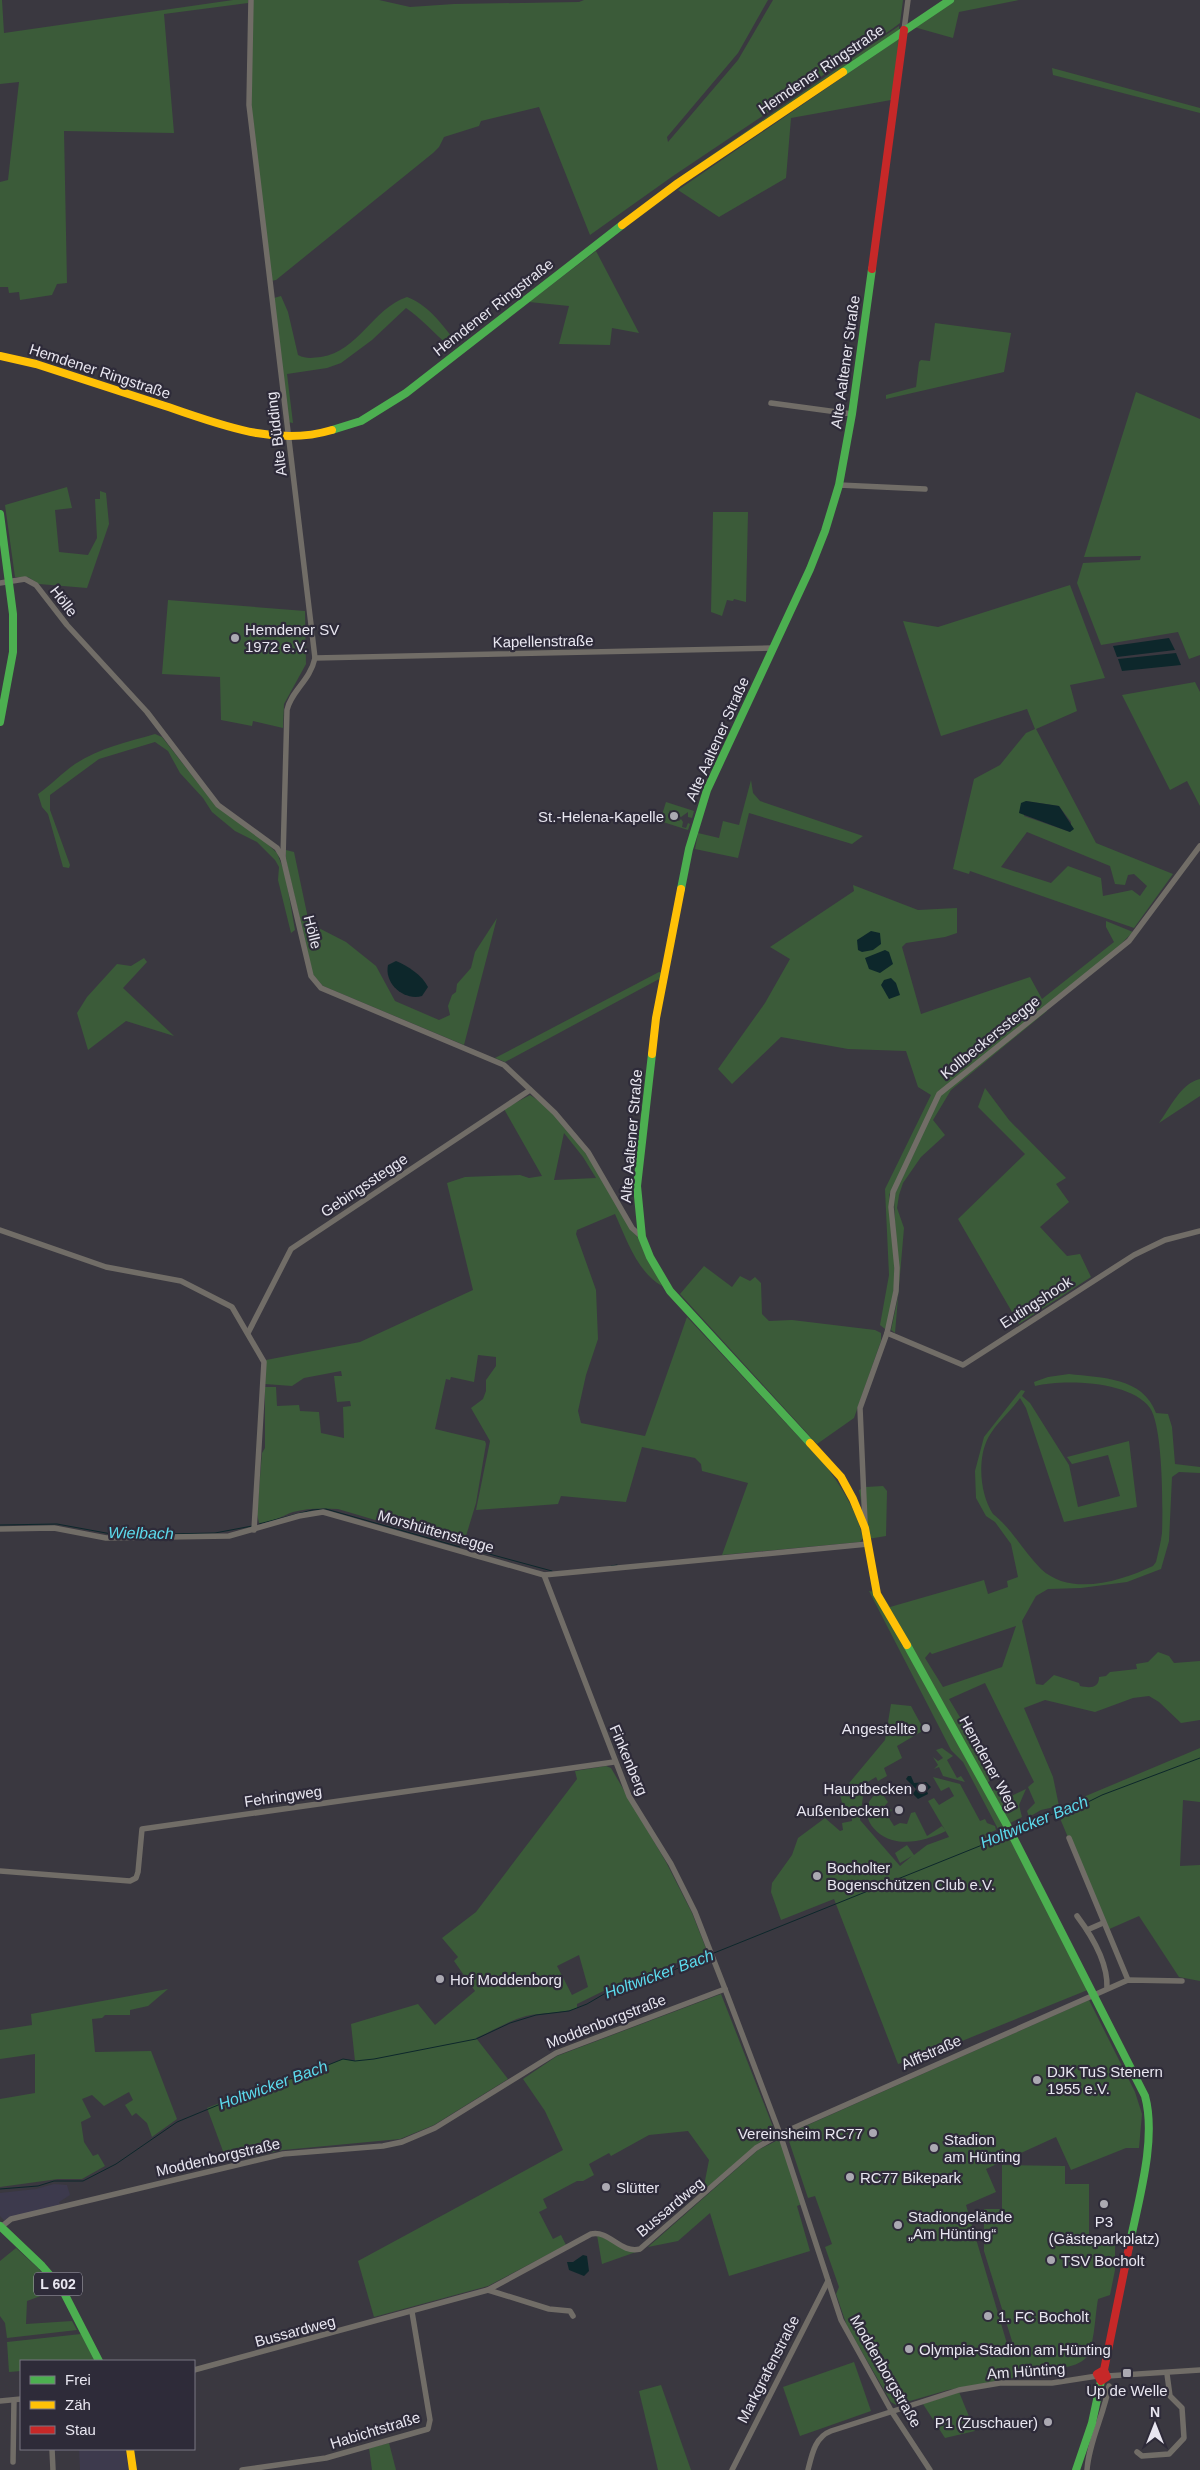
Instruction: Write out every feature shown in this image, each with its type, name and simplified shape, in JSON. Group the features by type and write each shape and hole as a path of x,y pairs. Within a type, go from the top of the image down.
{"street":[{"name":"Alte Büdding","path":"251,0 249,106 315,658"},
{"name":"Alte Aaltener Straße","path":"868,1544 865,1528 854,1499 841,1477 670,1292 650,1257 642,1237 637,1186 656,1018 689,849 710,782 826,531 839,485 852,414 908,0"},
{"name":"Hemdener Ringstraße","path":"0,356 36,364 248,433 288,437 314,435 338,430 381,410 642,209 950,0"},
{"path":"771,403 852,414"},
{"path":"839,485 925,490"},
{"path":"0,514 13,614 13,652 0,722"},
{"name":"Hölle","path":"0,583 24,579 36,585 67,625 147,712 218,805 277,848 283,858 299,933 311,976 315,983 322,988 504,1065 555,1113 588,1152 632,1228 642,1237"},
{"name":"Kapellenstraße","path":"315,658 772,648"},
{"path":"283,858 287,710 291,699 312,671 315,658"},
{"name":"Kollbeckersstegge","path":"865,1528 860,1408 887,1333 896,1291 897,1268 891,1207 893,1192 939,1094 1130,941 1197,855 1200,846"},
{"name":"Gebingsstegge","path":"248,1333 291,1249 530,1090"},
{"path":"0,1230 106,1267 181,1281 232,1307 264,1362 254,1530"},
{"name":"Eutingshook","path":"887,1333 962,1365 1134,1255 1165,1240 1200,1231"},
{"name":"Morshüttenstegge","path":"0,1529 54,1528 106,1538 229,1536 312,1513 332,1514 544,1575 868,1544"},
{"name":"Hemdener Weg","path":"868,1544 877,1594 943,1708 1014,1838 1145,2096 1151,2118 1140,2191 1092,2423 1076,2470"},
{"name":"Finkenberg","path":"544,1575 614,1762 629,1796 675,1872 709,1947 725,1989"},
{"name":"Fehringweg","path":"0,1871 130,1882 136,1878 138,1872 142,1829 614,1762"},
{"path":"1069,1838 1128,1980"},
{"path":"1076,1916 1087,1930 1106,1970 1108,1988"},
{"path":"1087,1930 1103,1923"},
{"path":"1093,1994 1128,1980 1182,1981"},
{"name":"Moddenborgstraße","path":"1,2226 11,2219 283,2154 383,2146 409,2140 435,2128 556,2053 725,1989 780,2134 845,2329 892,2412 930,2470"},
{"name":"Alffstraße","path":"780,2134 1093,1994"},
{"name":"Bussardweg","path":"195,2370 488,2290 591,2234 602,2234 627,2249 640,2249 756,2148 780,2134"},
{"name":"L 602","path":"1,2226 55,2280 72,2306 99,2360"},
{"name":"Markgrafenstraße","path":"732,2470 828,2280"},
{"path":"488,2290 549,2308 570,2311 573,2316"},
{"name":"Habichtstraße","path":"242,2470 326,2458 428,2429 430,2420 412,2312"},
{"path":"1102,2376 1167,2374 1200,2370"},
{"path":"1138,2452 1142,2456 1168,2454 1184,2438 1182,2408 1170,2396 1167,2374"},
{"name":"Am Hünting","path":"808,2470 822,2434 948,2393 1009,2382 1052,2383 1102,2376"},
{"path":"1087,2470 1090,2449 1105,2410 1109,2386"},
{"path":"0,2401 20,2399"},
{"path":"13,2462 14,2400"},
{"path":"52,2450 53,2470"},
{"path":"130,2450 133,2470"}],"shaded area":[{"path":"54,2184 67,2185 70,2195 59,2202 60,2205 5,2221 0,2216 0,2193 36,2189"},
{"path":"79,2450 125,2450 129,2470 80,2470"}],"green space":[{"path":"0,0 2,0 4,33 233,0 248,0 248,3 164,14 174,133 64,131 67,283 57,284 52,295 20,300 19,292 9,293 8,287 0,287 0,182 8,180 19,82 0,84"},
{"path":"252,0 379,0 410,7 454,4 579,2 584,0 768,0 738,53 667,137 668,142 738,60 773,0 903,0 900,23 673,176 590,235 539,107 481,121 479,126 444,137 439,147 433,153 276,280 271,281 251,108"},
{"path":"953,0 1019,0 959,12 953,38 914,27"},
{"path":"899,26 899,30 675,184 671,183"},
{"path":"900,38 891,100 791,118 786,178 719,217 678,190"},
{"path":"1052,68 1200,108 1200,113 1053,75"},
{"path":"596,251 639,333 612,328 610,345 559,344 569,306 529,302"},
{"path":"281,296 288,312 298,355 304,357 321,357 346,347 384,311 407,297 428,310 455,341 449,346 423,321 406,308 372,340 341,363 327,368 287,374 293,423 288,422 274,298"},
{"path":"935,323 1011,333 1004,372 886,399 886,395 916,387 919,362 921,360 930,361"},
{"path":"1136,392 1200,419 1200,655 1189,659 1178,632 1101,645 1077,583 1083,563 1140,560 1141,556 1084,557"},
{"path":"67,487 72,508 55,510 59,552 88,555 97,538 95,499 100,499 100,491 106,493 109,524 87,588 39,584 28,577 15,577 5,505"},
{"path":"713,512 748,512 746,602 734,599 733,601 727,600 722,616 711,612"},
{"path":"1070,585 1105,678 1070,685 1077,711 1036,729 1096,843 1173,874 1134,928 970,871 969,874 953,869 974,779 1000,765 1026,733 1035,729 1027,709 941,736 903,621 938,627","holes":["1026,801 1059,806 1071,822 1070,832 1024,816","1027,832 1110,866 1115,884 1125,885 1128,875 1134,874 1147,886 1140,896 1132,890 1103,896 1101,878 1068,866 1051,883 1001,867"]},
{"name":"Hemdener SV 1972 e.V.","path":"168,600 305,611 306,664 284,704 283,728 253,721 252,726 221,720 220,677 162,674"},
{"path":"1195,682 1200,692 1200,806 1187,781 1170,790 1122,695"},
{"path":"155,734 162,737 216,806 260,837 277,853 285,873 295,930 291,933 278,880 279,867 275,860 257,842 235,831 212,812 203,798 180,773 168,751 155,742 99,759 50,795 50,810 70,865 69,868 63,867 48,814 42,807 38,794 84,758 114,746"},
{"path":"751,780 753,793 760,801 863,836 852,844 749,813 738,858 695,849 698,833 719,838 723,821 739,825"},
{"path":"666,802 694,811 692,818 688,817 688,812 681,817 670,810 668,816 679,821 681,819 683,822 682,827 686,828 688,823 690,824 688,830 660,821"},
{"path":"286,850 294,852 309,923 346,942 376,966 395,1001 439,1020 450,1015 448,1006 452,995 456,992 457,984 471,968 475,952 497,918 464,1045 323,986 313,975 286,860"},
{"path":"853,885 918,910 957,908 957,933 945,937 906,943 902,947 921,1014 1030,977 1042,999 1114,942 1106,927 1106,921 1133,932 1114,951 1045,1006 1047,1011 951,1090 933,1120 945,1135 921,1157 903,1183 899,1195 897,1208 904,1228 895,1333 891,1330 898,1297 894,1196 931,1115 889,1195 895,1259 894,1287 889,1323 885,1329 880,1325 889,1275 885,1189 931,1095 918,1087 906,1051 848,1049 781,1037 732,1084 718,1069 765,1003 790,959 770,947 854,891"},
{"path":"144,958 147,962 123,988 174,1036 126,1021 88,1050 77,1013 87,997 117,964 131,966"},
{"path":"659,972 662,973 661,978 505,1062 495,1058"},
{"path":"1200,1079 1200,1096 1159,1123 1187,1085"},
{"path":"985,1088 1009,1120 1066,1178 1056,1184 1069,1202 1040,1227 1067,1256 1080,1254 1091,1277 1019,1324 958,1219 1025,1154 978,1107"},
{"path":"530,1095 561,1121 588,1156 631,1230 640,1239 662,1286 653,1280 633,1254 615,1214 577,1230 576,1234 596,1290 598,1339 586,1375 578,1411 581,1423 645,1436 687,1317 826,1466 853,1509 863,1538 860,1542 722,1555 748,1483 702,1471 701,1464 695,1458 642,1447 626,1502 561,1496 558,1504 476,1510 490,1441 471,1408 483,1399 486,1391 486,1380 496,1366 496,1357 478,1355 474,1382 451,1377 450,1380 446,1379 435,1429 485,1441 486,1444 476,1503 463,1546 338,1509 304,1510 293,1512 272,1521 259,1523 257,1514 262,1453 265,1448 265,1387 276,1387 277,1406 299,1405 300,1411 319,1412 321,1433 344,1438 343,1407 351,1406 350,1401 337,1402 334,1376 342,1376 341,1371 304,1378 292,1386 265,1384 266,1360 360,1342 473,1290 447,1183 465,1177 520,1175 529,1178 542,1176 504,1109","holes":["564,1133 583,1157 596,1178 554,1180"]},
{"path":"704,1266 732,1287 740,1276 750,1281 755,1277 761,1283 762,1314 769,1321 792,1320 875,1330 881,1333 881,1341 854,1418 817,1444 680,1294"},
{"path":"1069,1374 1108,1379 1131,1386 1142,1392 1150,1401 1156,1413 1168,1414 1172,1427 1175,1464 1200,1467 1200,1473 1179,1472 1172,1477 1169,1541 1161,1569 1127,1582 1081,1588 1048,1589 1036,1596 1022,1621 1036,1684 1043,1685 1054,1675 1079,1683 1080,1686 1093,1687 1099,1681 1099,1677 1106,1676 1110,1672 1137,1669 1136,1664 1148,1662 1158,1652 1169,1656 1174,1663 1200,1661 1200,1720 1181,1723 1159,1702 1149,1696 1133,1698 1095,1712 1045,1700 1024,1708 1053,1777 1059,1806 1041,1810 1029,1817 1027,1811 1035,1803 1028,1787 1034,1782 985,1683 949,1699 994,1774 987,1783 992,1791 998,1788 1005,1799 1026,1789 1019,1805 1022,1817 998,1829 963,1762 951,1750 869,1591 881,1593 890,1607 984,1580 988,1594 1008,1587 1007,1581 1018,1577 1011,1544 995,1522 986,1516 976,1498 975,1471 984,1437 1021,1390 1025,1391 1022,1396 1030,1403 1069,1465 1078,1507 1120,1496 1108,1455 1072,1464 1067,1457 1129,1441 1137,1507 1064,1522 1026,1408 1020,1398 995,1427 988,1438 982,1456 983,1487 985,1497 993,1514 1041,1569 1053,1578 1081,1584 1096,1584 1126,1577 1153,1566 1156,1562 1162,1533 1162,1487 1158,1432 1150,1408 1141,1399 1113,1387 1079,1383 1035,1386 1034,1382 1048,1377","holes":["1016,1626 1002,1667 943,1687 925,1658 930,1652 932,1654"]},
{"path":"883,1486 887,1491 886,1536 868,1539 859,1490 866,1487"},
{"path":"891,1704 911,1706 924,1730 897,1746 902,1758 884,1768 887,1776 878,1781 876,1777 866,1783 869,1791 863,1796 860,1820 900,1866 912,1856 900,1863 895,1853 907,1845 914,1855 927,1845 949,1837 928,1801 934,1798 939,1805 954,1796 949,1787 941,1791 933,1777 960,1784 980,1821 985,1819 987,1823 995,1826 996,1830 984,1835 1009,1837 1090,1989 930,2054 898,2064 834,1899 781,1920 771,1892 772,1883 792,1855 798,1838 825,1818 840,1831 843,1830 842,1823 852,1821 851,1811 844,1812 840,1794 885,1740"},
{"path":"942,1748 953,1756 947,1760 957,1778 961,1776 965,1782 943,1776 939,1767 934,1769 938,1765 933,1757 938,1761 943,1758 936,1750"},
{"path":"1200,1748 1200,1802 1183,1800 1180,1866 1200,1865 1200,1981 1179,1977 1139,1916 1107,1930 1059,1816 1062,1806"},
{"path":"606,1766 611,1768 666,1862 692,1913 707,1951 654,1972 630,1978 577,2004 577,2008 526,2016 476,2038 508,2079 434,2125 400,2139 283,2150 227,2162 207,2108 270,2083 298,2077 343,2059 355,2061 351,2024 418,2004 435,2025 475,1991 454,1961 458,1957 442,1938 476,1912 577,1779 575,1771","holes":["579,1955 588,1987 572,1995 557,1966"]},
{"path":"880,1791 888,1802 882,1809 887,1807 892,1810 887,1815 894,1826 900,1823 907,1824 911,1813 915,1812 927,1836 942,1826 946,1831 926,1839 906,1842 884,1837 872,1825 867,1811 872,1797"},
{"path":"168,1989 148,2006 130,2010 130,2015 105,2015 102,2018 92,2019 95,2052 151,2051 177,2119 152,2137 147,2123 136,2113 132,2116 125,2105 133,2100 129,2092 104,2106 92,2095 82,2099 91,2117 81,2122 84,2142 93,2156 98,2154 105,2166 82,2179 58,2179 0,2187 0,2099 35,2093 35,2054 0,2059 0,2030 32,2025 31,2014"},
{"path":"721,1994 775,2132 765,2138 703,2191 709,2160 688,2131 649,2135 611,2156 609,2153 589,2164 594,2175 583,2181 577,2181 543,2199 547,2208 539,2212 553,2239 561,2235 566,2245 488,2286 374,2317 358,2261 563,2150 545,2111 523,2079 557,2056"},
{"path":"1089,2000 1135,2092 1142,2114 1139,2148 1126,2148 1071,2170 1056,2137 986,2169 996,2192 966,2205 1008,2347 1012,2341 984,2251 984,2209 1002,2209 1002,2165 1065,2166 1065,2184 1089,2184 1089,2239 1115,2240 1115,2270 1110,2295 1098,2299 1094,2333 1089,2353 1077,2364 1067,2367 1016,2369 1018,2377 948,2390 896,2405 891,2402 847,2326 836,2294 839,2287 825,2247 832,2244 815,2196 808,2198 789,2141 792,2132"},
{"path":"780,2139 802,2204 797,2206 810,2251 729,2276 710,2213 678,2241 648,2247 758,2150"},
{"path":"597,2235 636,2252 602,2264"},
{"path":"16,2248 39,2269 54,2291 27,2301 26,2324 72,2321 77,2330 7,2338 5,2323 0,2316 0,2261"},
{"path":"81,2334 94,2360 20,2360 20,2371 9,2372 7,2342"},
{"path":"854,2362 871,2411 800,2436 783,2387"},
{"path":"661,2385 691,2470 658,2470 639,2391"},
{"path":"959,2392 975,2431 945,2438 923,2404"},
{"path":"389,2443 396,2470 372,2470 369,2448"}],"water":[{"path":"1169,638 1175,650 1117,657 1113,646"},
{"path":"1176,653 1181,665 1122,671 1118,659"},
{"path":"1026,801 1059,806 1074,829 1070,832 1019,813 1021,803"},
{"path":"871,931 880,933 881,944 873,950 862,952 858,950 857,940"},
{"path":"885,950 889,952 893,964 880,973 869,969 865,958"},
{"path":"396,961 414,971 428,987 422,996 409,996 397,990 392,984 389,979 388,965"},
{"path":"891,978 896,983 900,995 889,999 881,985 884,980"},
{"name":"Hauptbecken","path":"908,1776 911,1776 914,1783 926,1782 931,1787 927,1791 928,1794 918,1799 913,1794 916,1789 906,1779"},
{"path":"583,2255 587,2256 589,2271 584,2276 569,2270 567,2262 573,2262"}],"waterway":[{"name":"Wielbach","path":"259,1524 312,1510 326,1509 460,1547"},
{"name":"Wielbach","path":"0,1525 57,1524 117,1535 215,1533 252,1526"},
{"name":"Wielbach","path":"467,1548 552,1571"},
{"name":"Wielbach","path":"611,1566 617,1565"},
{"name":"Holtwicker Bach","path":"1013,1832 1050,1815 1078,1807 1102,1795 1200,1758"},
{"name":"Holtwicker Bach","path":"714,1953 1007,1835"},
{"name":"Holtwicker Bach","path":"0,2189 38,2186 54,2181 83,2181 116,2164 177,2122 269,2084 298,2077 343,2059 355,2061 374,2059 476,2039 510,2023 536,2015 569,2011 587,2004 616,1987 667,1973 710,1954"}],"traffic: fast":[{"path":"843,72 950,0"},
{"path":"332,430 361,421 406,393 622,225"},
{"path":"681,889 689,849 707,790 810,569 825,531 839,485 852,414 872,269"},
{"path":"0,514 13,614 13,652 0,722"},
{"path":"652,1054 637,1186 642,1237 650,1257 670,1291 810,1443"},
{"path":"907,1645 1008,1827 1145,2096 1148,2113 1148,2151 1129,2247"},
{"path":"0,2226 42,2266 62,2289 98,2360"},
{"path":"1076,2470 1092,2423 1101,2381"}],"traffic: slow":[{"path":"622,225 678,183 843,72"},
{"path":"0,356 36,364 223,425 244,430 288,436 310,435 332,430"},
{"path":"652,1054 656,1018 681,889"},
{"path":"810,1443 841,1477 853,1499 865,1528 877,1594 907,1645"},
{"path":"130,2450 133,2470"}],"traffic: jam":[{"path":"872,269 904,30"},
{"path":"1104,2370 1097,2374 1101,2381 1107,2377 1104,2370 1129,2247"}],"place":[{"name":"Hemdener SV 1972 e.V.","path":"235,638"},
{"name":"St.-Helena-Kapelle","path":"674,816"},
{"name":"Angestellte","path":"926,1728"},
{"name":"Hauptbecken","path":"922,1788"},
{"name":"Außenbecken","path":"899,1810"},
{"name":"Bocholter Bogenschützen Club e.V.","path":"817,1876"},
{"name":"Hof Moddenborg","path":"440,1979"},
{"name":"DJK TuS Stenern 1955 e.V.","path":"1037,2080"},
{"name":"Vereinsheim RC77","path":"873,2133"},
{"name":"Stadion am Hünting","path":"934,2148"},
{"name":"RC77 Bikepark","path":"850,2177"},
{"name":"Slütter","path":"606,2187"},
{"name":"P3 (Gästeparkplatz)","path":"1104,2204"},
{"name":"Stadiongelände „Am Hünting“","path":"898,2225"},
{"name":"TSV Bocholt","path":"1051,2260"},
{"name":"1. FC Bocholt","path":"988,2316"},
{"name":"Olympia-Stadion am Hünting","path":"909,2349"},
{"name":"Up de Welle","path":"1127,2373"},
{"name":"P1 (Zuschauer)","path":"1048,2422"}]}
